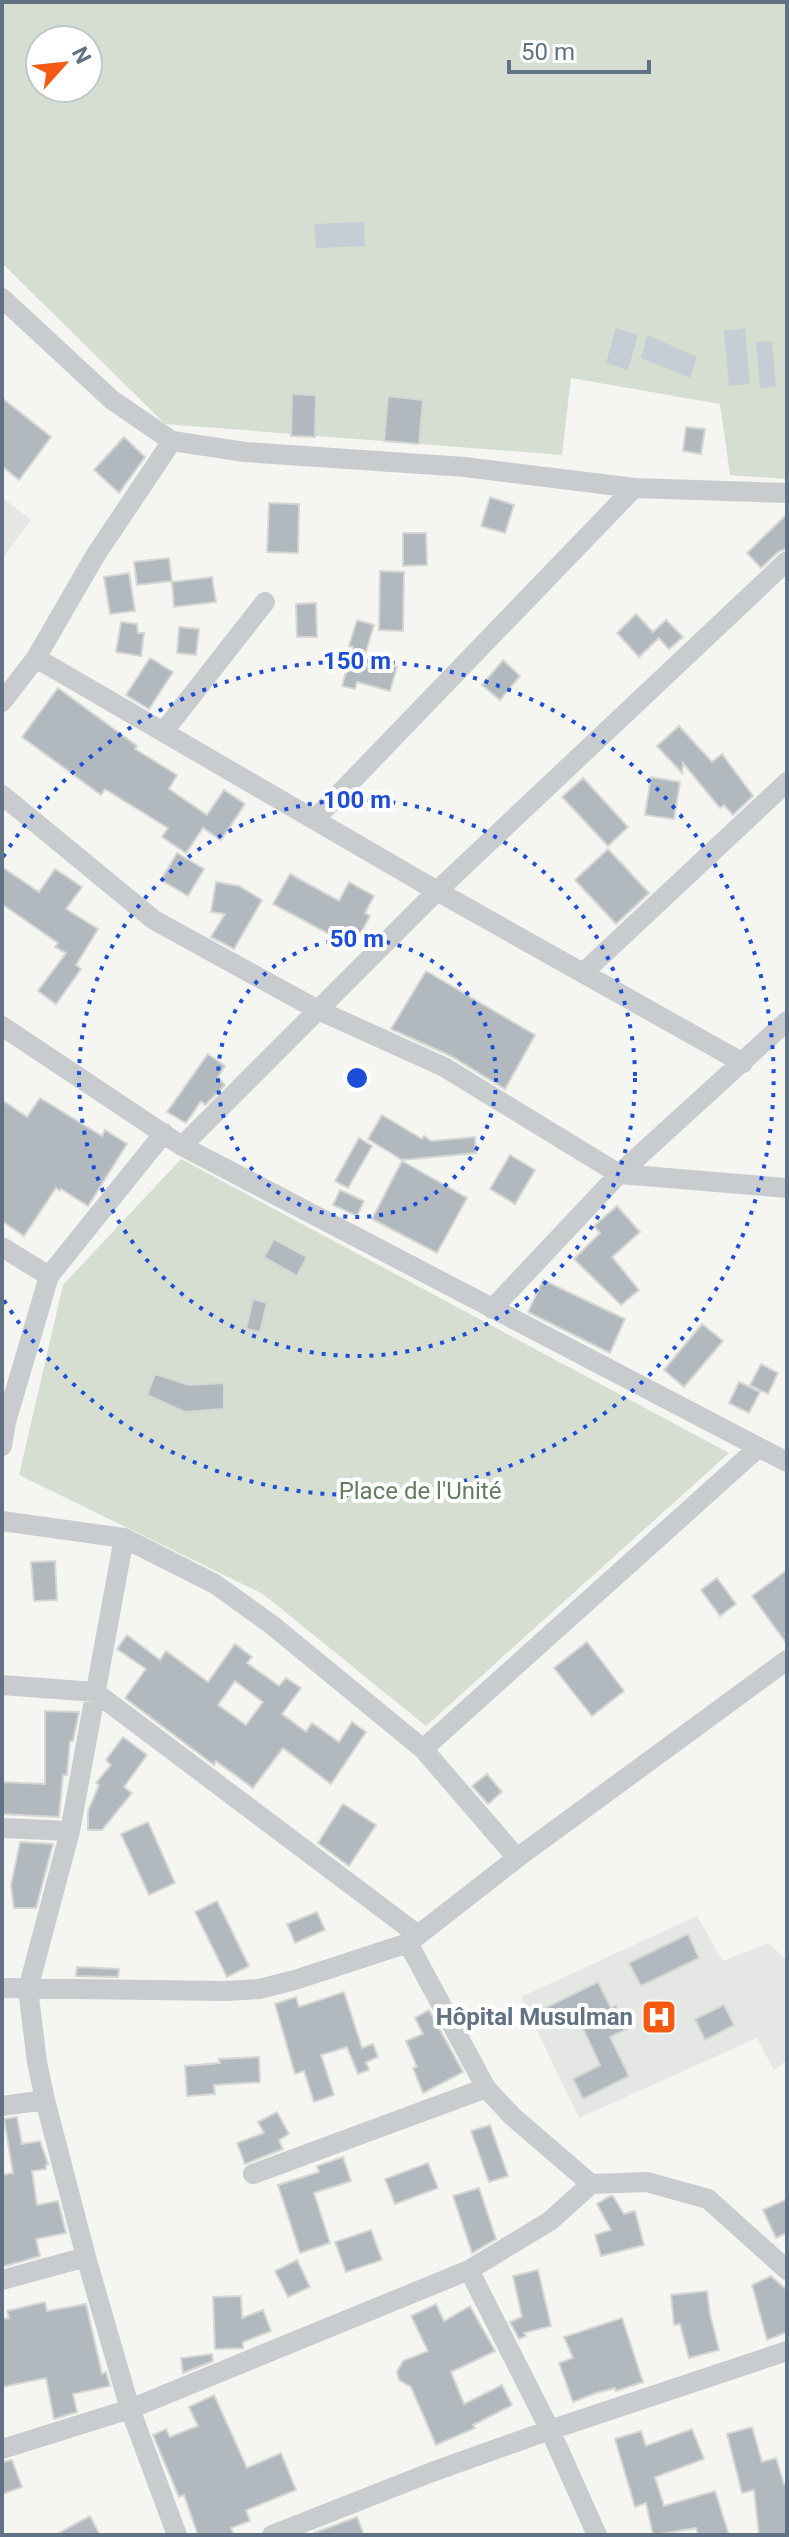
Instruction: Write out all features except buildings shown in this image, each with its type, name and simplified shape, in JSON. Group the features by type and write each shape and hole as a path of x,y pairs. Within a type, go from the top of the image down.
{"street":[{"path":"2,298 112,400 172,441 245,452 465,467 634,488 787,493"},
{"path":"2,702 36,658 95,556 172,441"},
{"path":"315,819 634,488"},
{"path":"182,1146 437,891 787,561"},
{"path":"164,731 265,602"},
{"path":"36,658 437,891 743,1063"},
{"path":"583,973 787,782"},
{"path":"2,795 154,920 318,1010 444,1067 619,1174 787,1188"},
{"path":"492,1309 619,1174 787,1021"},
{"path":"2,1026 182,1146 787,1462"},
{"path":"2,1446 4,1421 49,1276 164,1133"},
{"path":"2,1247 49,1276"},
{"path":"423,1749 758,1448"},
{"path":"2,1521 124,1538 215,1584 284,1635 423,1749 517,1858"},
{"path":"124,1538 70,1831 28,1989 45,2100 86,2257 130,2409 177,2535"},
{"path":"2,1988 259,1989 413,1939 517,1858 787,1660"},
{"path":"2,1685 95,1692 413,1939 486,2088 512,2116 591,2184"},
{"path":"2,1828 70,1831"},
{"path":"253,2174 486,2088"},
{"path":"2,2106 45,2100"},
{"path":"2,2449 130,2409 469,2270 550,2221 591,2184 647,2182 708,2199 787,2270"},
{"path":"2,2280 86,2257"},
{"path":"469,2270 550,2430 597,2535"},
{"path":"272,2535 432,2472 787,2351"}],"shaded area":[{"path":"364,222 365,246 316,248 314,224"},
{"path":"616,328 638,335 628,370 606,363"},
{"path":"745,328 750,384 729,386 724,331"},
{"path":"647,335 697,357 690,378 641,358"},
{"path":"772,341 776,386 760,388 756,342"},
{"path":"2,497 31,520 2,559"},
{"name":"Hôpital Musulman","path":"697,1916 723,1961 768,1943 787,1960 787,2060 774,2070 757,2038 579,2118 521,1997"}],"green space":[{"path":"2,2 787,2 787,479 730,475 720,404 571,378 562,455 165,424 2,263"},
{"name":"Place de l'Unité","path":"181,1159 729,1453 426,1726 263,1594 19,1475 63,1285"}],"place":[{"name":"Hôpital Musulman","path":"659,2017"}]}
